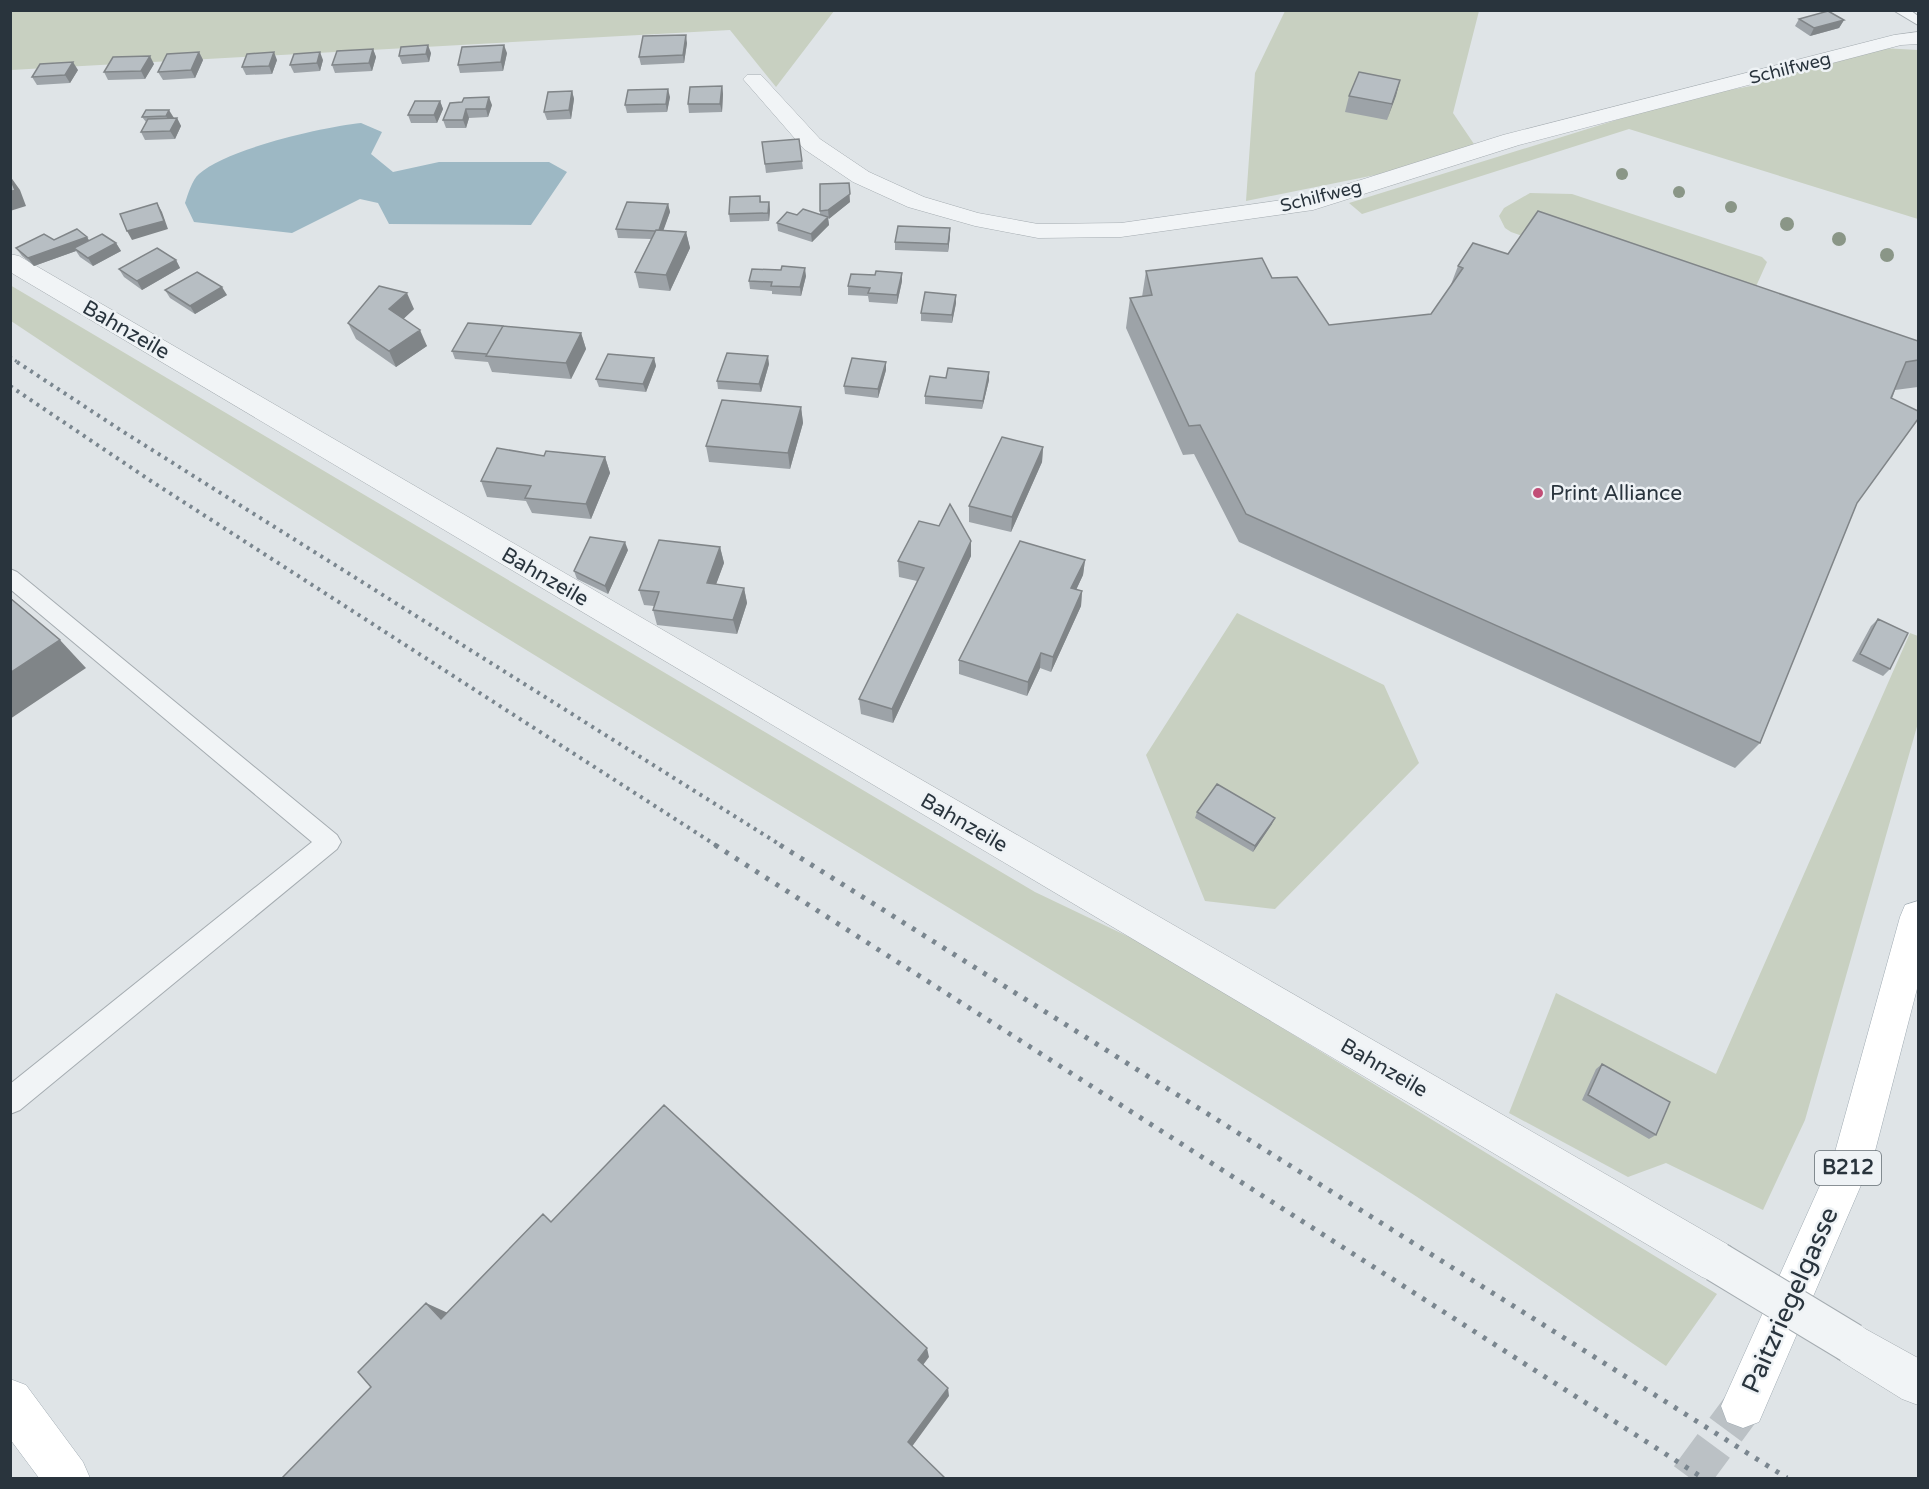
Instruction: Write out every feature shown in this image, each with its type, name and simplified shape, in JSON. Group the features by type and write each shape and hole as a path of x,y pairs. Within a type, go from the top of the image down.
{"main road":[{"name":"Paitzriegelgasse","path":"1743,1406 1854,1155 1918,917"},
{"path":"10,1401 67,1479"}],"street":[{"name":"Schilfweg","path":"754,79 812,144 861,177 916,202 975,219 1038,231 1121,230 1312,203 1511,140 1901,39 1918,38"},
{"name":"Bahnzeile","path":"10,261 804,729 1717,1262 1918,1383"}],"lane":[{"path":"1899,10 1918,21"},
{"path":"10,577 329,842 10,1101"}],"green space":[{"path":"10,11 834,11 776,87 730,30 11,70"},
{"path":"1285,11 1479,11 1453,113 1474,144 1395,171 1246,201 1255,73"},
{"path":"1882,48 1918,50 1918,219 1629,129 1362,214 1349,203 1687,98 1751,86 1824,62"},
{"path":"1530,193 1572,194 1762,257 1767,262 1744,313 1511,232 1505,228 1499,216 1504,208"},
{"path":"10,285 1035,892 1148,946 1717,1294 1666,1366 1380,1173 521,647 180,432 11,321"},
{"path":"1237,613 1384,685 1419,763 1275,909 1205,901 1146,755"},
{"path":"1910,633 1918,636 1918,723 1805,1120 1763,1210 1666,1163 1628,1177 1509,1113 1556,993 1716,1074"}],"water":[{"path":"361,123 382,132 371,154 393,172 439,162 549,162 567,172 531,225 389,224 378,203 360,199 292,233 194,222 185,203 190,187 199,174 212,165 230,156 276,141 323,129"}],"building":[{"path":"1828,11 1844,20 1814,28 1799,19"},
{"path":"686,35 683,55 639,57 643,36"},
{"path":"428,45 426,54 399,56 401,47"},
{"path":"504,45 501,62 458,65 462,47"},
{"path":"373,49 369,63 332,65 337,51"},
{"path":"199,52 191,70 158,72 167,54"},
{"path":"274,52 269,66 242,67 247,54"},
{"path":"320,52 317,63 290,65 294,54"},
{"path":"150,56 141,71 104,72 113,57"},
{"path":"73,62 65,75 32,77 40,64"},
{"path":"1359,72 1400,80 1392,104 1349,96"},
{"path":"722,86 720,104 688,104 690,87"},
{"path":"668,89 666,104 625,105 628,90"},
{"path":"572,91 569,110 544,112 548,92"},
{"path":"489,97 486,109 466,109 463,120 443,120 450,103 462,102 464,98"},
{"path":"415,101 440,101 434,115 408,115"},
{"path":"146,110 169,110 166,116 142,117"},
{"path":"177,118 170,131 141,132 148,119"},
{"path":"799,139 802,161 765,164 762,142"},
{"path":"10,178 15,190 10,192"},
{"path":"849,183 850,194 828,210 820,211 820,184"},
{"path":"760,196 760,202 769,202 768,213 729,214 730,197"},
{"path":"627,202 668,204 659,230 616,229"},
{"path":"157,203 164,221 127,231 120,214"},
{"path":"803,209 828,217 811,234 777,223 787,212 797,215"},
{"name":"Print Alliance","path":"1538,211 1918,341 1918,360 1906,362 1891,398 1918,411 1918,419 1857,503 1760,743 1246,514 1200,425 1189,426 1130,298 1152,295 1146,271 1262,258 1272,278 1297,277 1329,325 1431,314 1463,268 1458,266 1473,243 1508,254"},
{"path":"898,226 950,228 948,244 895,242"},
{"path":"77,229 87,237 28,258 16,248 44,234 54,240"},
{"path":"656,230 686,232 666,275 635,272"},
{"path":"102,234 116,243 88,258 74,248"},
{"path":"157,248 176,260 137,281 119,269"},
{"path":"782,266 805,268 800,287 771,286 772,282 749,281 752,269 781,270"},
{"path":"876,271 902,273 897,295 868,293 870,288 848,286 851,274 875,275"},
{"path":"197,272 222,287 190,306 165,290"},
{"path":"379,286 407,293 389,309 420,330 389,351 348,323"},
{"path":"925,292 956,295 952,315 921,313"},
{"path":"468,323 503,326 487,354 452,351"},
{"path":"503,326 581,333 566,363 486,356"},
{"path":"727,353 768,356 759,384 717,381"},
{"path":"608,354 654,358 643,384 596,379"},
{"path":"852,358 886,362 878,389 844,386"},
{"path":"948,368 989,372 983,401 925,396 930,376 946,378"},
{"path":"722,400 801,407 788,453 706,446"},
{"path":"1002,437 1043,447 1012,517 969,506"},
{"path":"497,448 544,456 546,451 605,457 586,504 525,498 531,486 481,481"},
{"path":"950,504 971,541 892,709 859,699 924,568 898,561 919,521 939,526"},
{"path":"590,537 625,542 605,586 574,571"},
{"path":"659,540 720,547 707,583 744,588 733,620 653,610 659,592 639,590"},
{"path":"1020,541 1085,560 1071,588 1082,591 1053,657 1041,653 1028,682 959,660"},
{"path":"10,598 60,640 10,673"},
{"path":"1878,619 1908,633 1890,669 1860,654"},
{"path":"1217,784 1275,818 1255,846 1197,812"},
{"path":"1602,1064 1670,1102 1656,1135 1588,1095"},
{"path":"664,1105 927,1348 918,1360 948,1388 908,1442 946,1479 281,1479 371,1387 358,1372 426,1303 441,1319 543,1214 551,1222"}],"tunnel":[{"path":"1690,1478 1743,1406"}],"railway":[{"path":"10,357 19,363"},
{"path":"17,362 122,431 782,846"},
{"path":"10,386 151,481 717,846"},
{"path":"715,845 1703,1478"},
{"path":"780,845 1787,1478"}],"place":[{"name":"Print Alliance","path":"1538,493"}]}
